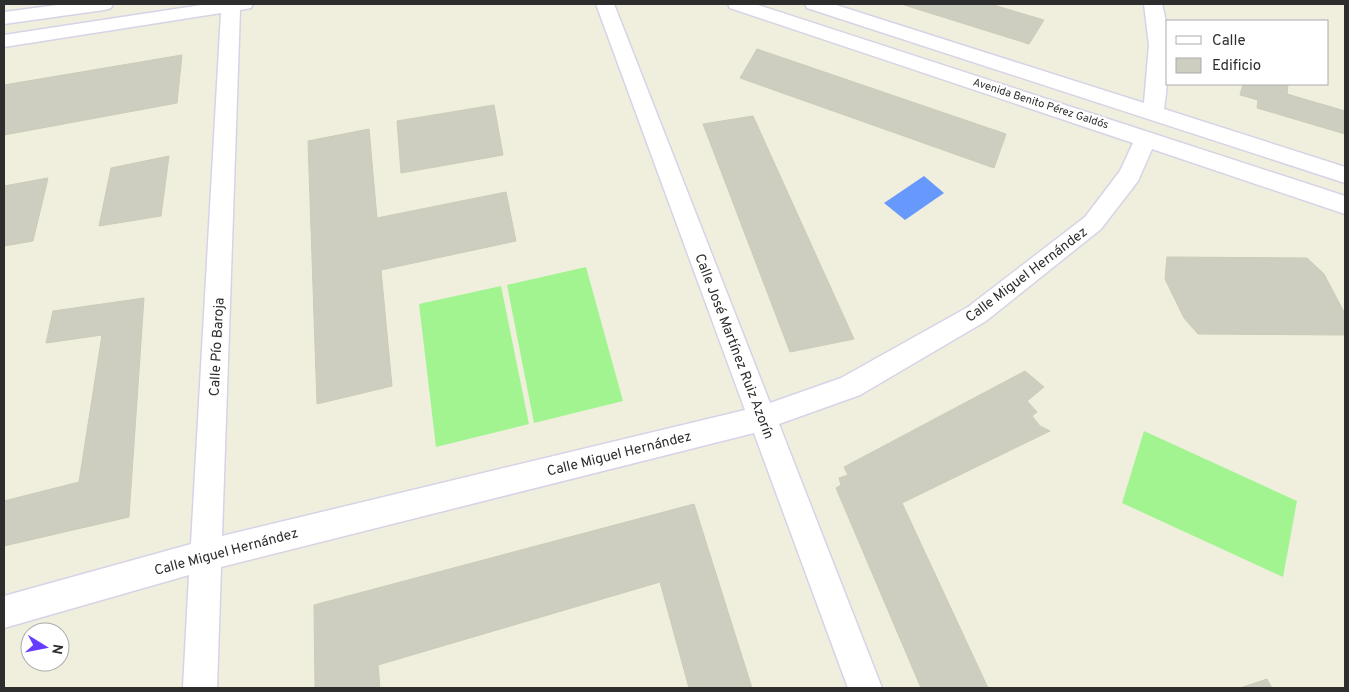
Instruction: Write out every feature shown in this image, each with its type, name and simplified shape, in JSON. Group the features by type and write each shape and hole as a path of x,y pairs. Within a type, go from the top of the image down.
{"street":[{"path":"4,18 104,4"},
{"name":"Calle José Martínez Ruiz Azorín","path":"605,4 865,688"},
{"name":"Avenida Benito Pérez Galdós","path":"736,4 1345,204"},
{"name":"Avenida Benito Pérez Galdós","path":"814,4 1345,174"},
{"path":"1152,4 1159,31 1159,79 1153,112"},
{"path":"4,41 238,5"},
{"name":"Calle Pío Baroja","path":"200,688 238,5"},
{"name":"Calle Miguel Hernández","path":"4,612 207,554 762,418 850,387 977,314 1094,223 1130,175 1146,138"}],"green space":[{"path":"586,267 623,401 534,423 507,285"},
{"path":"501,286 529,424 436,447 419,304"},
{"path":"1144,431 1297,501 1283,577 1122,503"}],"water":[{"path":"924,176 944,193 905,220 884,203"}],"building":[{"path":"901,4 990,4 1044,20 1029,44"},
{"path":"757,49 1006,134 994,168 740,78"},
{"path":"182,55 177,103 4,135 4,85"},
{"path":"1243,85 1288,85 1287,94 1345,111 1345,134 1257,108 1258,100 1240,95"},
{"path":"494,105 503,155 401,173 397,121"},
{"path":"753,116 854,339 790,352 703,124"},
{"path":"369,129 377,218 506,192 516,241 381,270 392,386 317,404 308,141"},
{"path":"169,156 161,216 99,226 111,168"},
{"path":"48,178 33,241 4,246 4,186"},
{"path":"1167,257 1307,258 1324,274 1345,314 1345,335 1198,334 1184,318 1165,279"},
{"path":"144,298 129,517 4,546 4,501 79,482 102,335 46,343 53,311"},
{"path":"1025,371 1044,387 1027,401 1037,412 1032,416 1040,426 1050,431 902,503 988,688 921,688 836,488 841,485 839,478 848,475 844,467"},
{"path":"694,504 752,688 689,688 660,582 378,665 380,688 315,688 314,605"},
{"path":"1267,679 1272,688 1240,688"}]}
